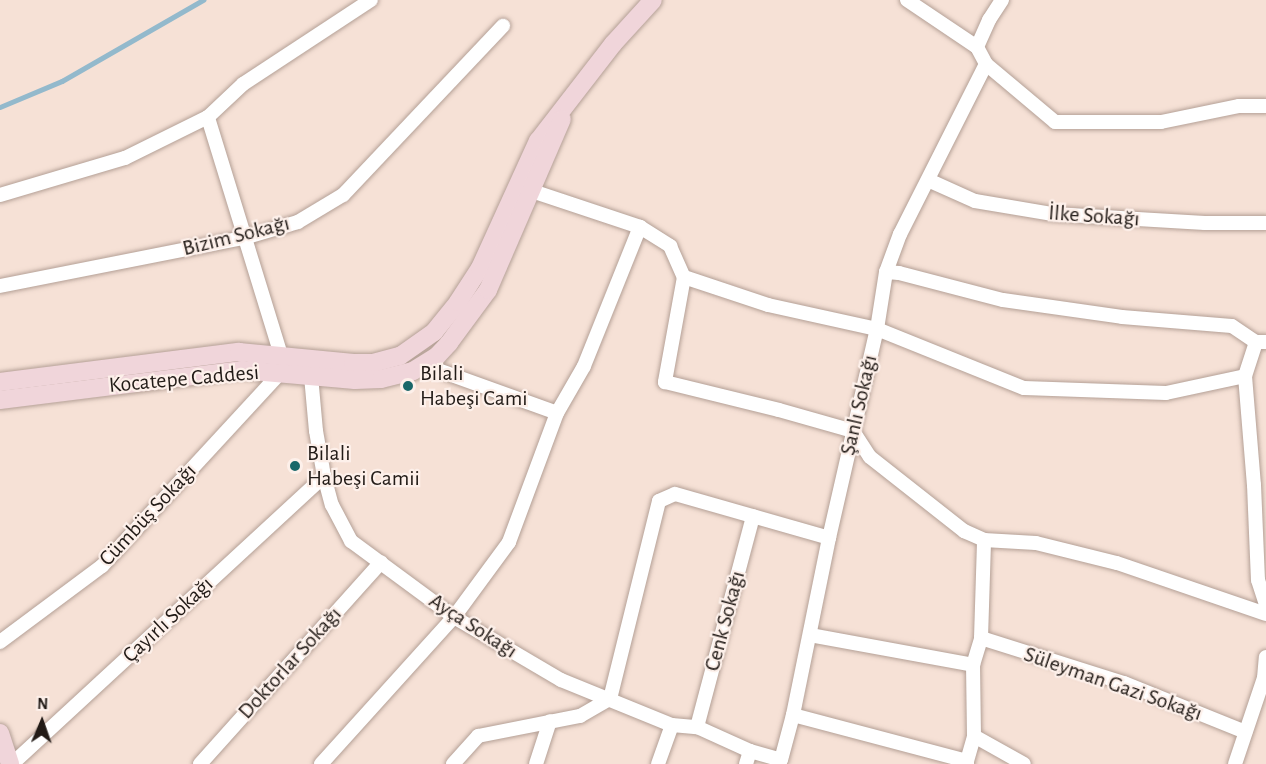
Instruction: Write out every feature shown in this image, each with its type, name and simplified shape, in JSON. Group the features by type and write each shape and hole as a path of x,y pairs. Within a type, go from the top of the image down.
{"main road":[{"name":"Kocatepe Caddesi","path":"310,367 355,380 381,379 414,371 449,343 488,290 538,141 613,44 653,0"},
{"name":"Kocatepe Caddesi","path":"0,382 239,352 281,364 310,367 373,363 400,356 434,332 459,302 524,187"},
{"path":"400,356 424,365"},
{"name":"Kocatepe Caddesi","path":"0,400 281,364"},
{"path":"0,733 11,764"}],"street":[{"path":"0,195 125,158 208,117 243,84 371,0"},
{"path":"907,0 977,47 986,64 1055,122 1161,122 1239,106 1266,106"},
{"path":"977,47 989,20 1002,0"},
{"name":"Bizim Sokağı","path":"0,286 246,237 298,222 343,195 503,26"},
{"name":"Şanlı Sokağı","path":"794,716 829,538 877,329 886,272 900,234 986,64"},
{"path":"208,117 246,237 281,364"},
{"name":"İlke Sokağı","path":"927,180 975,201 1053,214 1205,223 1266,223"},
{"path":"524,187 640,227 670,246 684,277 665,382 853,431 870,457 964,531 984,540 1036,543 1117,563 1266,614"},
{"path":"321,764 454,616 509,543 557,413 584,366 640,227"},
{"path":"886,272 899,273 1003,300 1122,317 1232,326 1261,342 1245,376 1254,484 1258,580 1266,604"},
{"path":"684,277 768,305 877,329 1024,388 1166,393 1245,376"},
{"name":"Cümbüş Sokağı","path":"0,642 102,566 281,364"},
{"path":"424,365 557,413"},
{"name":"Ayça Sokağı","path":"310,367 316,431 324,476 332,505 351,541 454,616 561,680 672,725 697,727 748,757 781,760 794,716"},
{"name":"Çayırlı Sokağı","path":"11,764 324,476"},
{"path":"453,764 478,736 580,716 610,699 659,501 675,494 829,538"},
{"name":"Cenk Sokağı","path":"697,727 753,516"},
{"path":"794,716 967,762 974,736 973,665 981,638 984,540"},
{"name":"Doktorlar Sokağı","path":"200,764 381,562"},
{"path":"810,635 973,665"},
{"name":"Süleyman Gazi Sokağı","path":"981,638 1124,683 1245,732"},
{"path":"1235,764 1264,678 1266,657"},
{"path":"536,764 549,721"},
{"path":"658,764 672,725"},
{"path":"974,736 1024,764"}],"waterway":[{"path":"0,107 62,81 203,0"}],"place":[{"name":"Bilali Habeşi Cami","path":"408,386"},
{"name":"Bilali Habeşi Camii","path":"295,466"}]}
